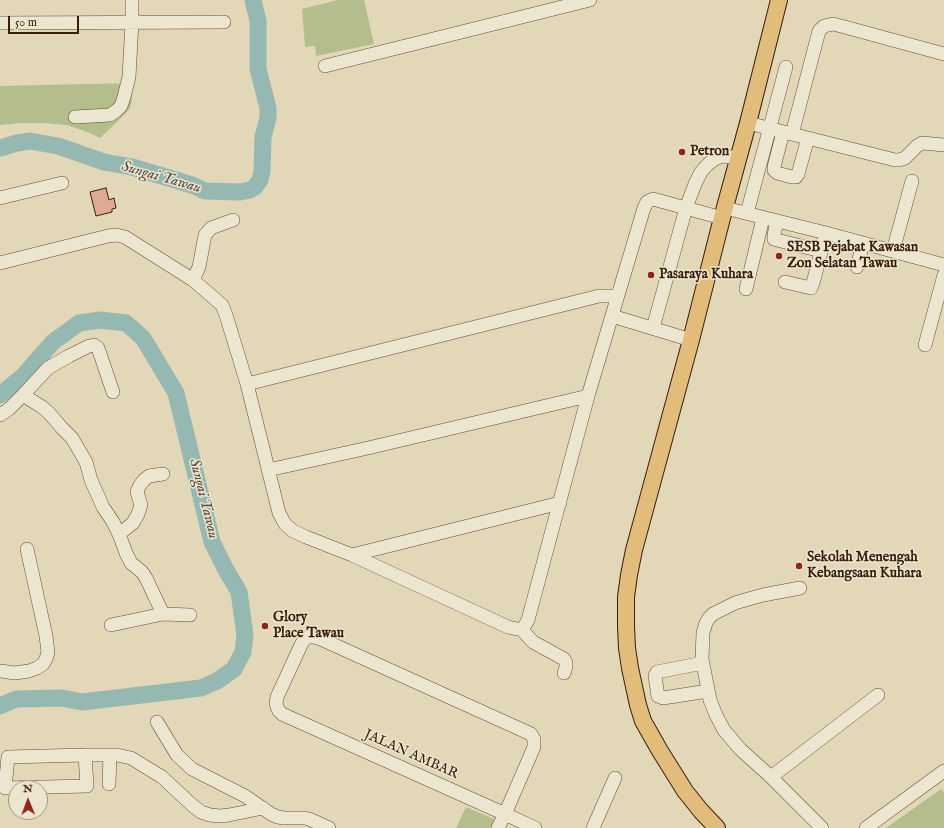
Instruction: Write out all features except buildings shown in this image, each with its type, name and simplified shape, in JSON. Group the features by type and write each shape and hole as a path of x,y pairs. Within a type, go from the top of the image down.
{"main road":[{"path":"717,828 685,791 643,721 638,705 627,648 626,597 634,550 779,4"}],"street":[{"path":"75,117 110,115 121,106 128,77 132,0"},
{"path":"325,66 590,0"},
{"path":"0,23 224,22"},
{"path":"808,138 796,177 777,173 774,170 774,167 788,133 819,31 824,26 833,24 944,54"},
{"path":"747,213 786,67"},
{"path":"748,123 895,160 905,158 922,143 944,145"},
{"path":"653,328 686,208 701,172 708,164 723,156 739,158"},
{"path":"893,251 912,181"},
{"path":"0,198 62,183"},
{"path":"522,630 528,620 588,396 617,296 647,202 653,199 686,208 724,213 747,213 944,265"},
{"path":"746,289 763,218"},
{"path":"193,280 199,267 205,235 211,228 233,220"},
{"path":"777,221 774,239 821,252"},
{"path":"785,282 811,288 826,233"},
{"path":"0,263 116,235 125,237 193,280 222,305 226,315 247,384 279,513 285,524 293,531 352,555 508,627 522,630 533,642 564,659 566,663 564,673"},
{"path":"857,267 863,243"},
{"path":"925,345 944,275"},
{"path":"247,384 599,296 617,296"},
{"path":"612,316 691,340"},
{"path":"0,415 24,395 48,368 89,346 94,345 98,348 113,392"},
{"path":"24,395 49,413 72,438 86,462 104,507 120,534 126,553 132,563 146,578 163,614"},
{"path":"268,470 588,396"},
{"path":"120,534 134,523 138,514 141,505 137,492 140,485 149,476 163,474"},
{"path":"352,555 560,503"},
{"path":"0,671 15,673 37,668 46,659 48,652 46,636 27,549"},
{"path":"800,588 763,595 735,603 713,614 706,623 703,633 703,663 708,691 716,715 724,730 740,749 771,777 822,828"},
{"path":"111,625 163,614 190,615"},
{"name":"JALAN AMBAR","path":"505,814 534,747 534,739 530,734 321,639 308,637 304,640 277,697 277,707 282,714 535,828"},
{"path":"703,663 657,672 655,676 658,696 663,698 708,691"},
{"path":"771,777 878,695"},
{"path":"158,722 177,755 192,769 245,796 271,814 284,818 309,819 328,828"},
{"path":"85,754 87,786 5,788 8,757 85,754 117,755 131,758 162,777 201,812 220,816 263,808"},
{"path":"109,784 110,755"},
{"path":"866,828 944,772"},
{"path":"593,828 615,778"},
{"path":"498,828 505,814"}],"green space":[{"path":"338,0 364,0 374,44 316,56 315,46 305,47 302,9"},
{"path":"132,83 132,101 130,108 100,138 67,125 20,123 0,125 0,86"},
{"path":"941,789 944,792 944,828 886,828"},
{"path":"466,807 496,820 492,828 456,828"}],"waterway":[{"name":"Sungai Tawau","path":"0,148 30,141 58,146 104,162 132,167 192,185 205,191 240,192 250,190 255,187 260,180 262,171 263,137 268,118 268,108 258,69 258,21 253,0"},
{"name":"Sungai Tawau","path":"0,395 23,376 53,342 79,323 100,320 126,323 143,338 176,393 212,542 239,592 245,635 243,652 234,669 217,681 201,688 82,702 62,698 16,699 0,706"}],"place":[{"name":"Petron","path":"682,152"},
{"name":"SESB Pejabat Kawasan Zon Selatan Tawau","path":"779,256"},
{"name":"Pasaraya Kuhara","path":"651,275"},
{"name":"Sekolah Menengah Kebangsaan Kuhara","path":"799,566"},
{"name":"Glory Place Tawau","path":"265,626"}]}
